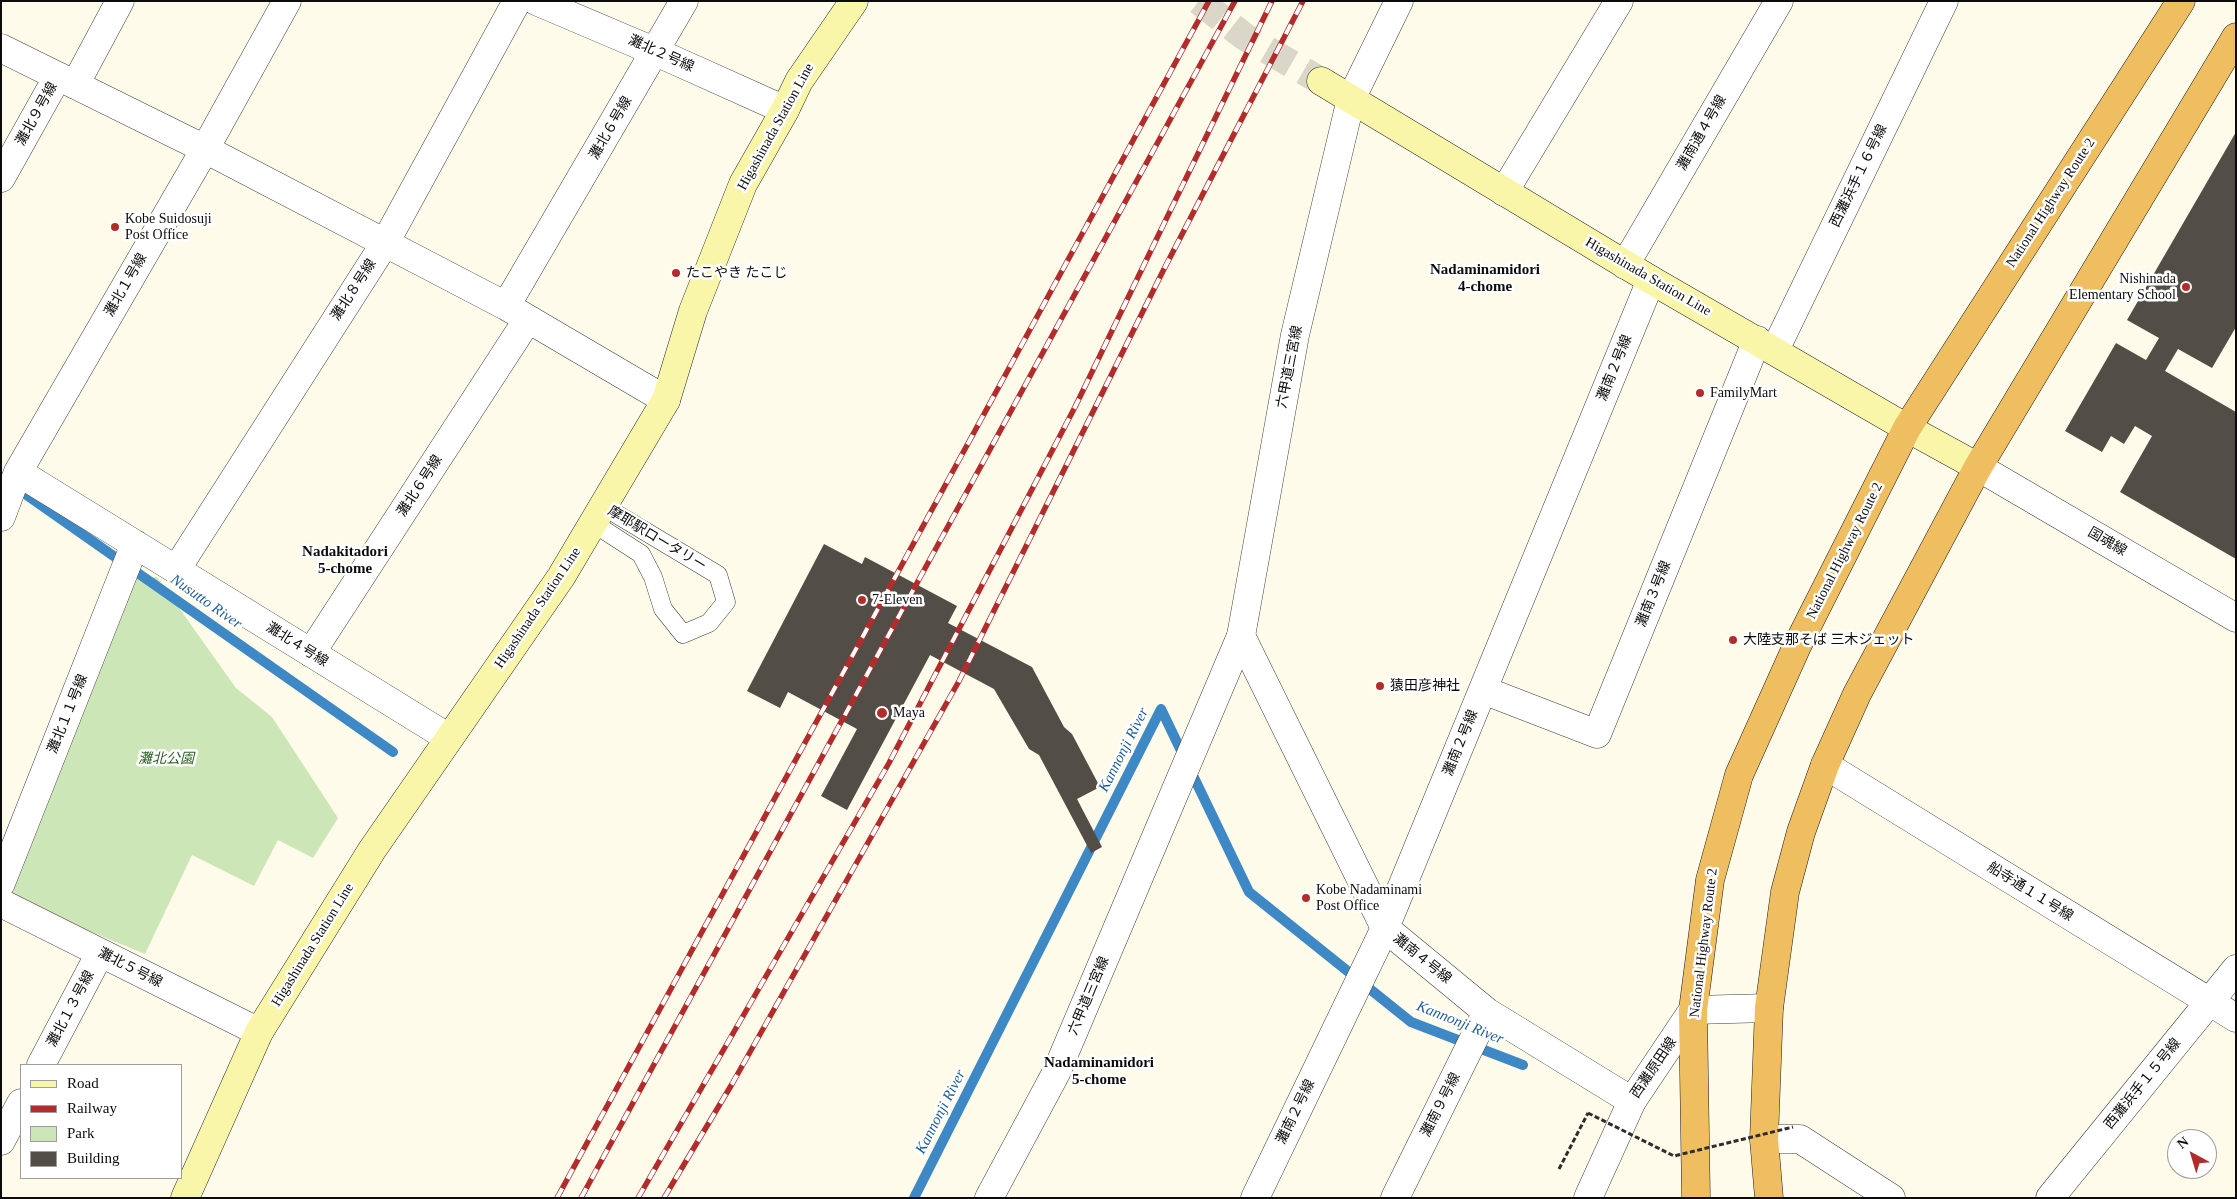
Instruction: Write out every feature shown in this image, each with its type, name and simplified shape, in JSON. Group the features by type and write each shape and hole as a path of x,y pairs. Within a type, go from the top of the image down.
{"highway":[{"name":"National Highway Route 2","path":"1696,1198 1693,1010 1710,880 1739,775 1797,646 1907,428 2181,1"},
{"path":"1769,1198 1764,1139 1769,1008 1785,892 1801,832 1824,764 1857,694 1978,466 2236,37"}],"main road":[{"name":"Higashinada Station Line","path":"185,1198 259,1032 372,850 561,577 666,400 693,311 743,184 785,110 799,80 854,1"},
{"name":"Higashinada Station Line","path":"1321,81 1625,265 1907,428 1978,466"}],"street":[{"name":"灘北９号線","path":"1,178 120,1"},
{"name":"灘北１号線","path":"10,490 205,149 287,1"},
{"name":"灘北８号線","path":"176,570 385,242 516,1"},
{"name":"灘北２号線","path":"536,1 785,110"},
{"name":"灘北６号線","path":"311,653 517,312 684,1"},
{"name":"六甲道三宮線","path":"992,1197 1056,1074 1241,636 1295,336 1351,98 1399,1"},
{"path":"1504,192 1619,1"},
{"name":"灘南通４号線","path":"1625,265 1779,1"},
{"name":"西灘浜手１６号線","path":"1766,345 1944,1"},
{"path":"1,48 205,149 385,242 517,312 666,400"},
{"name":"灘南２号線","path":"1255,1198 1385,928 1651,280"},
{"name":"灘南３号線","path":"1483,690 1598,734 1766,345"},
{"name":"国魂線","path":"1978,466 2236,618"},
{"name":"灘北４号線","path":"10,490 134,546 449,738"},
{"name":"灘北１１号線","path":"1,883 134,546"},
{"name":"灘南４号線","path":"1241,636 1385,928 1484,1018 1632,1101"},
{"name":"船寺通１１号線","path":"1824,764 2236,1018"},
{"name":"灘北５号線","path":"1,903 259,1032"},
{"name":"灘北１３号線","path":"42,1064 100,953"},
{"name":"西灘浜手１５号線","path":"2050,1198 2236,970"},
{"path":"1693,1010 1769,1008"},
{"name":"西灘原田線","path":"1588,1198 1632,1101 1693,1010"},
{"name":"灘南９号線","path":"1395,1198 1484,1018"},
{"path":"1,1141 20,1105"},
{"path":"1764,1139 1800,1139 1890,1198"}],"lane":[{"name":"摩耶駅ロータリー","path":"598,515 718,574 726,602 709,623 683,634 663,609 653,577 641,554 598,515"}],"path":[{"path":"1560,1169 1588,1113 1674,1156 1793,1127"}],"green space":[{"name":"灘北公園","path":"157,577 236,688 272,717 338,818 313,858 278,840 254,886 192,855 145,954 4,896 133,578"}],"building":[{"name":"Nishinada Elementary School","path":"2236,132 2236,327 2212,368 2178,349 2165,371 2236,412 2236,559 2120,492 2152,436 2135,426 2124,444 2111,436 2102,452 2065,431 2116,343 2146,360 2159,338 2127,320"},
{"path":"824,544 862,564 865,557 957,606 948,623 1032,667 1064,727 1072,734 1100,787 1077,799 1102,847 1091,853 1039,755 1029,749 994,689 930,655 847,810 821,796 857,729 788,692 780,708 747,691"}],"waterway":[{"name":"Nusutto River","path":"1,477 393,752"},
{"name":"Kannonji River","path":"1161,709 1249,892 1411,1022 1523,1065"},
{"name":"Kannonji River","path":"914,1198 1161,709"}],"tunnel":[{"path":"1199,1 1245,37 1321,81"}],"railway":[{"path":"557,1198 1209,1"},
{"path":"581,1198 1235,1"},
{"path":"638,1198 889,763 1075,407 1272,1"},
{"path":"664,1198 732,1084 959,681 1163,271 1303,1"}],"place":[{"name":"Kobe Suidosuji Post Office","path":"115,227"},
{"name":"たこやき たこじ","path":"676,273"},
{"name":"Nishinada Elementary School","path":"2186,287"},
{"name":"FamilyMart","path":"1700,393"},
{"name":"7-Eleven","path":"862,600"},
{"name":"大陸支那そば 三木ジェット","path":"1733,640"},
{"name":"猿田彦神社","path":"1380,686"},
{"name":"Maya","path":"882,713"},
{"name":"Kobe Nadaminami Post Office","path":"1306,898"}],"district":[{"name":"Nadaminamidori 4-chome","path":"1485,278"},
{"name":"Nadakitadori 5-chome","path":"345,560"},
{"name":"Nadaminamidori 5-chome","path":"1099,1072"}]}
